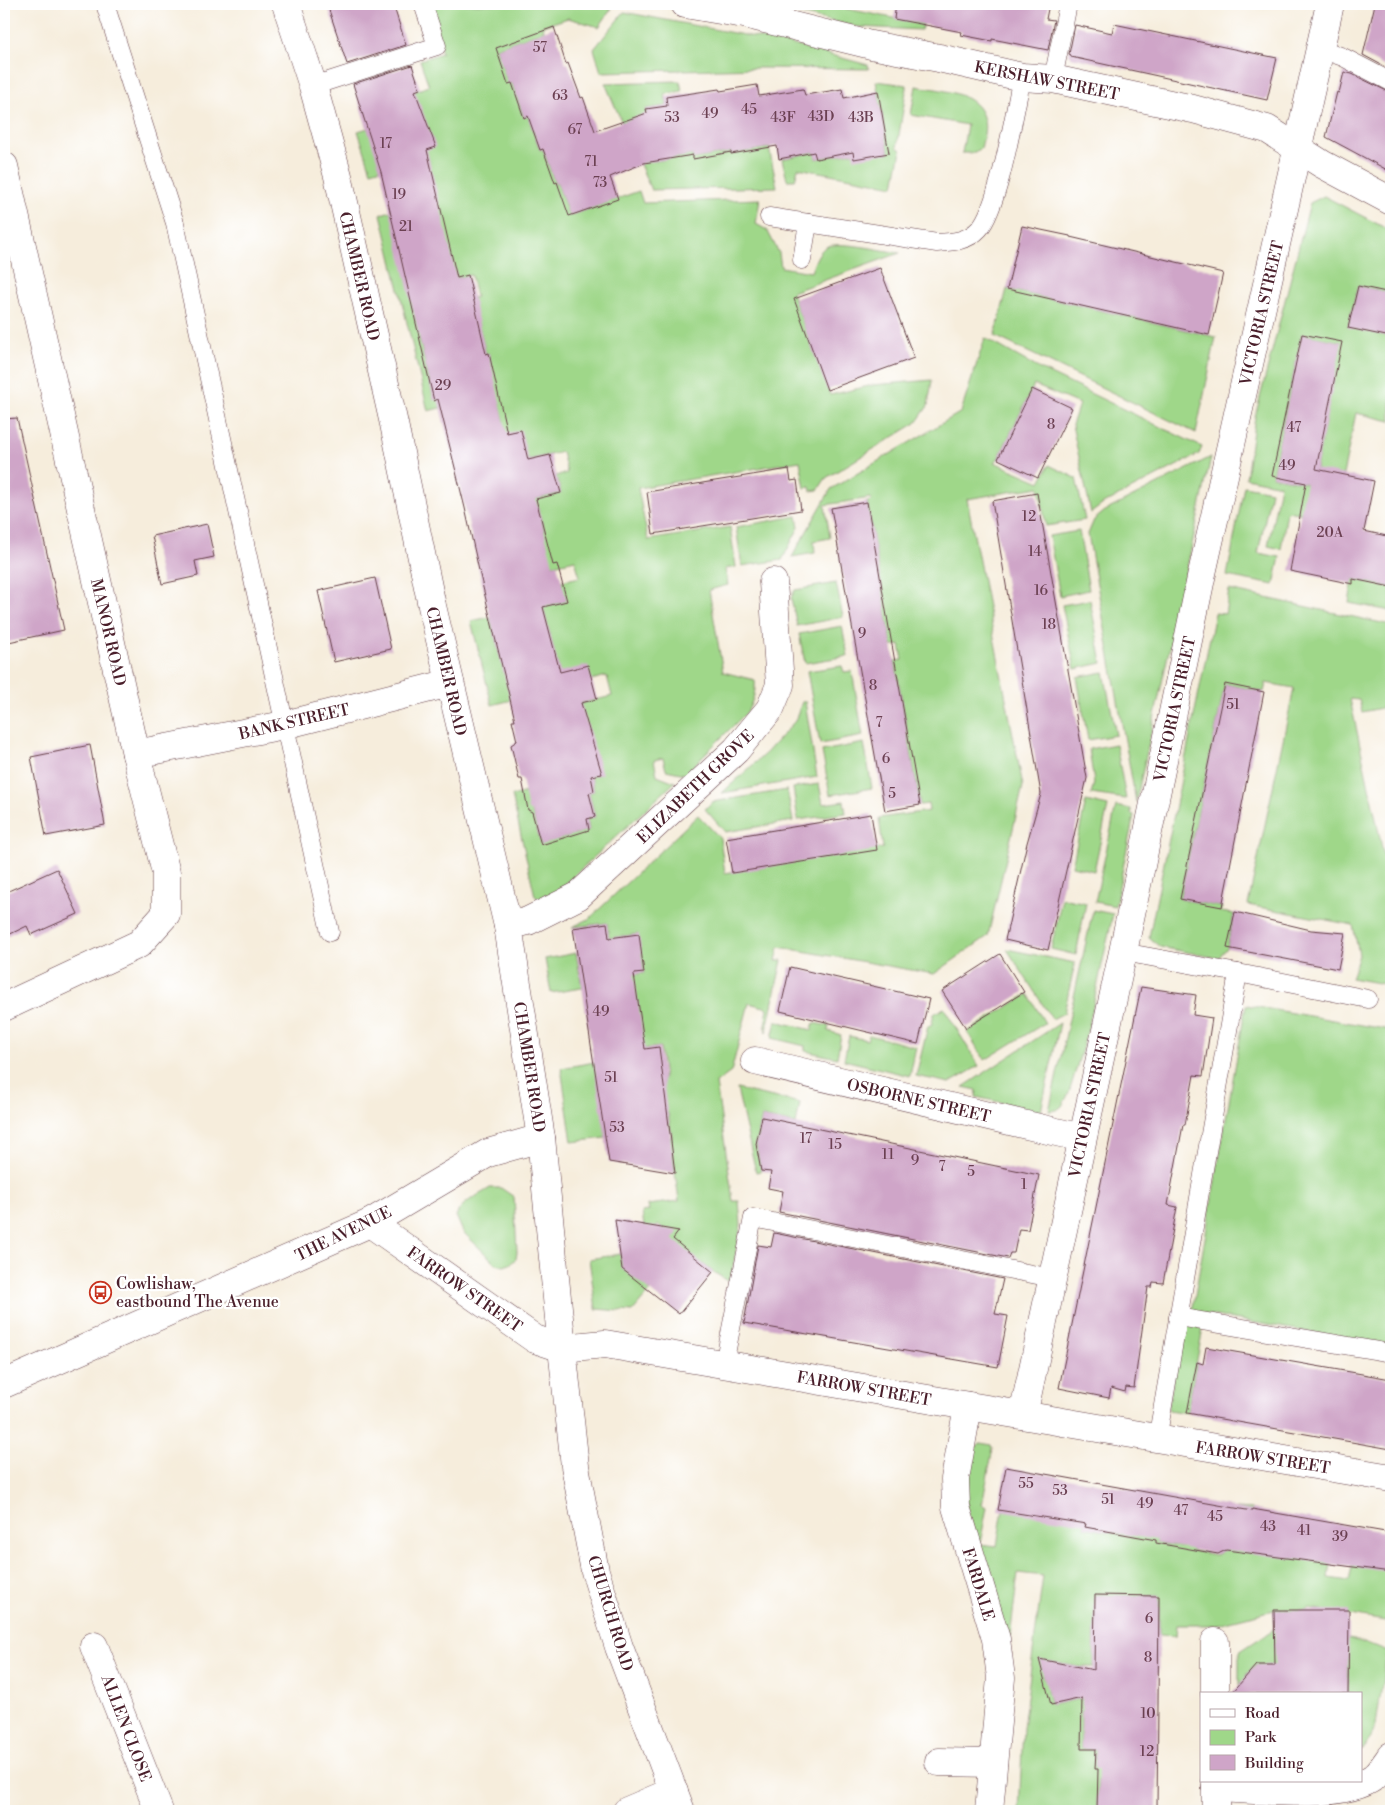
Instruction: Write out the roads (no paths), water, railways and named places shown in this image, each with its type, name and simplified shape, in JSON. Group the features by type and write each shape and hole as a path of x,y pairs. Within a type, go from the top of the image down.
{"street":[{"name":"CHAMBER ROAD","path":"286,4 313,86 338,176 450,683 508,926 541,1138 562,1348"},
{"name":"KERSHAW STREET","path":"685,4 744,14 871,45 1022,77 1053,79 1193,109 1267,129 1322,164 1391,201"},
{"name":"VICTORIA STREET","path":"1023,1415 1123,952 1201,578 1330,4"},
{"name":"MANOR ROAD","path":"4,166 136,754 166,873 166,914 139,944 4,1007"},
{"name":"ELIZABETH GROVE","path":"508,926 528,921 578,896 736,750 770,709 780,685 773,582"},
{"name":"BANK STREET","path":"136,754 284,725 450,683"},
{"name":"OSBORNE STREET","path":"756,1062 1082,1138"},
{"name":"THE AVENUE","path":"4,1384 370,1223 488,1153 541,1138"},
{"name":"FARROW STREET","path":"370,1223 535,1338 562,1348 605,1344 1023,1415 1157,1440 1391,1478"},
{"name":"CHURCH ROAD","path":"562,1348 575,1466 595,1571 619,1647 678,1801"},
{"name":"FARDALE","path":"968,1406 955,1479 956,1507 996,1639 1001,1678 989,1811"},
{"path":"1215,1642 1215,1692"},
{"name":"ALLEN CLOSE","path":"94,1646 159,1811"},
{"path":"1216,1794 1338,1790 1363,1783 1375,1776 1391,1756"},
{"path":"939,1762 993,1763"},
{"path":"627,1811 678,1801"}],"lane":[{"path":"105,4 175,223 330,932"},
{"path":"313,86 437,46 423,4"},
{"path":"1053,79 1068,4"},
{"path":"1321,49 1343,57 1391,82"},
{"path":"769,217 937,243 955,242 969,237 988,218 1000,177 1022,77"},
{"path":"802,260 808,223"},
{"path":"1123,952 1238,972 1368,999"},
{"path":"1157,1440 1238,972"},
{"path":"724,1364 753,1218 1052,1278"},
{"path":"1178,1318 1391,1353"}],"place":[{"name":"Cowlishaw, eastbound The Avenue","path":"100,1292"}]}
